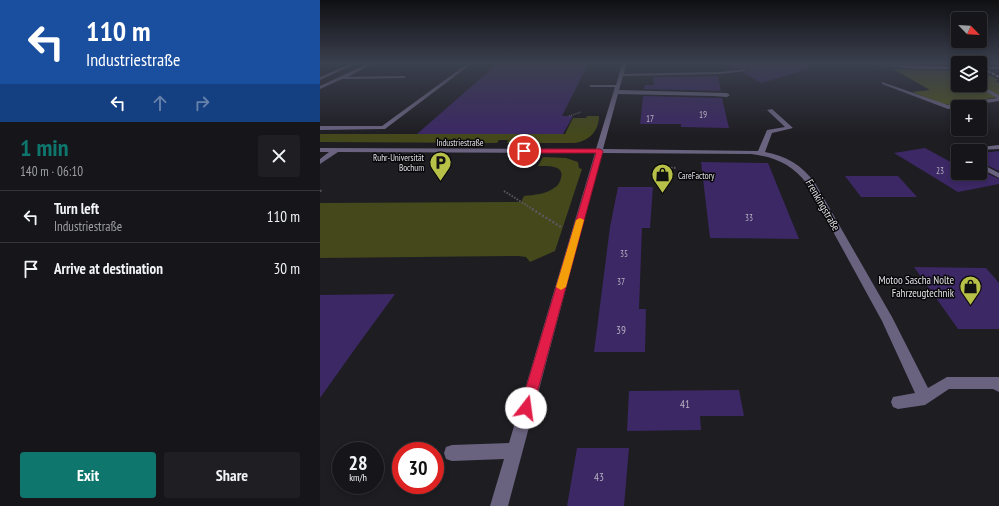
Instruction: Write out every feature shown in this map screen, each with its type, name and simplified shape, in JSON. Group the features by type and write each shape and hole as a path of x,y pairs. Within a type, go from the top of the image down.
{"street":[{"path":"320,128 383,128 437,88"},
{"path":"499,506 617,88"},
{"path":"896,88 948,107 999,98"},
{"path":"987,91 999,98"},
{"path":"616,92 674,92 689,95 727,95"},
{"path":"761,153 769,132 790,128 770,110"},
{"path":"987,148 999,147"},
{"name":"Industriestraße","path":"320,150 600,151"},
{"path":"320,162 336,150"},
{"name":"Frenkingstraße","path":"600,151 761,153 788,160 802,171 811,183 888,320 925,398"},
{"path":"987,169 999,176"},
{"path":"898,402 925,398 947,382 998,384"},
{"path":"452,452 514,451"}],"path":[{"path":"569,116 581,112"},
{"path":"659,167 677,168"},
{"path":"504,191 575,235"}],"green space":[{"path":"926,88 951,88 951,92 987,92 987,88 999,88 999,97 981,100 951,100 950,105 940,103 912,92 930,90"},
{"path":"587,116 599,116 599,121 595,131 589,138 575,143 507,143 508,140 499,140 497,143 320,142 320,134 565,134 573,118 586,118"},
{"path":"543,157 566,158 578,162 579,168 582,169 555,251 530,262 526,257 518,256 320,258 320,203 521,202 524,196 547,192 558,185 562,174 558,168 538,166"}],"building":[{"path":"470,88 576,88 562,116 573,116 563,134 417,134"},
{"path":"644,88 720,88 721,91 644,89"},
{"path":"643,96 722,98 729,128 681,127 681,124 640,124"},
{"path":"925,148 951,162 951,180 987,180 987,173 999,179 999,184 958,192 894,153"},
{"path":"999,151 999,171 987,165 987,152"},
{"path":"701,162 768,163 799,239 710,238"},
{"path":"845,176 898,176 917,197 861,197"},
{"path":"618,187 653,187 650,228 642,228 639,309 646,309 645,352 594,352 610,227"},
{"name":"Motoo Sascha Nolte Fahrzeugtechnik","path":"914,267 986,268 999,283 999,329 958,329"},
{"path":"395,294 357,346 320,398 320,295"},
{"path":"739,390 744,416 700,416 701,430 627,431 629,391"},
{"path":"577,448 629,448 624,506 567,506"}],"slow traffic":[{"path":"561,287 580,220"}],"place":[{"name":"Ruhr-Universität Bochum","path":"440,182"},
{"name":"CareFactory","path":"663,194"},
{"name":"Motoo Sascha Nolte Fahrzeugtechnik","path":"970,306"}],"route":[{"path":"524,151 600,151 526,408"}]}
